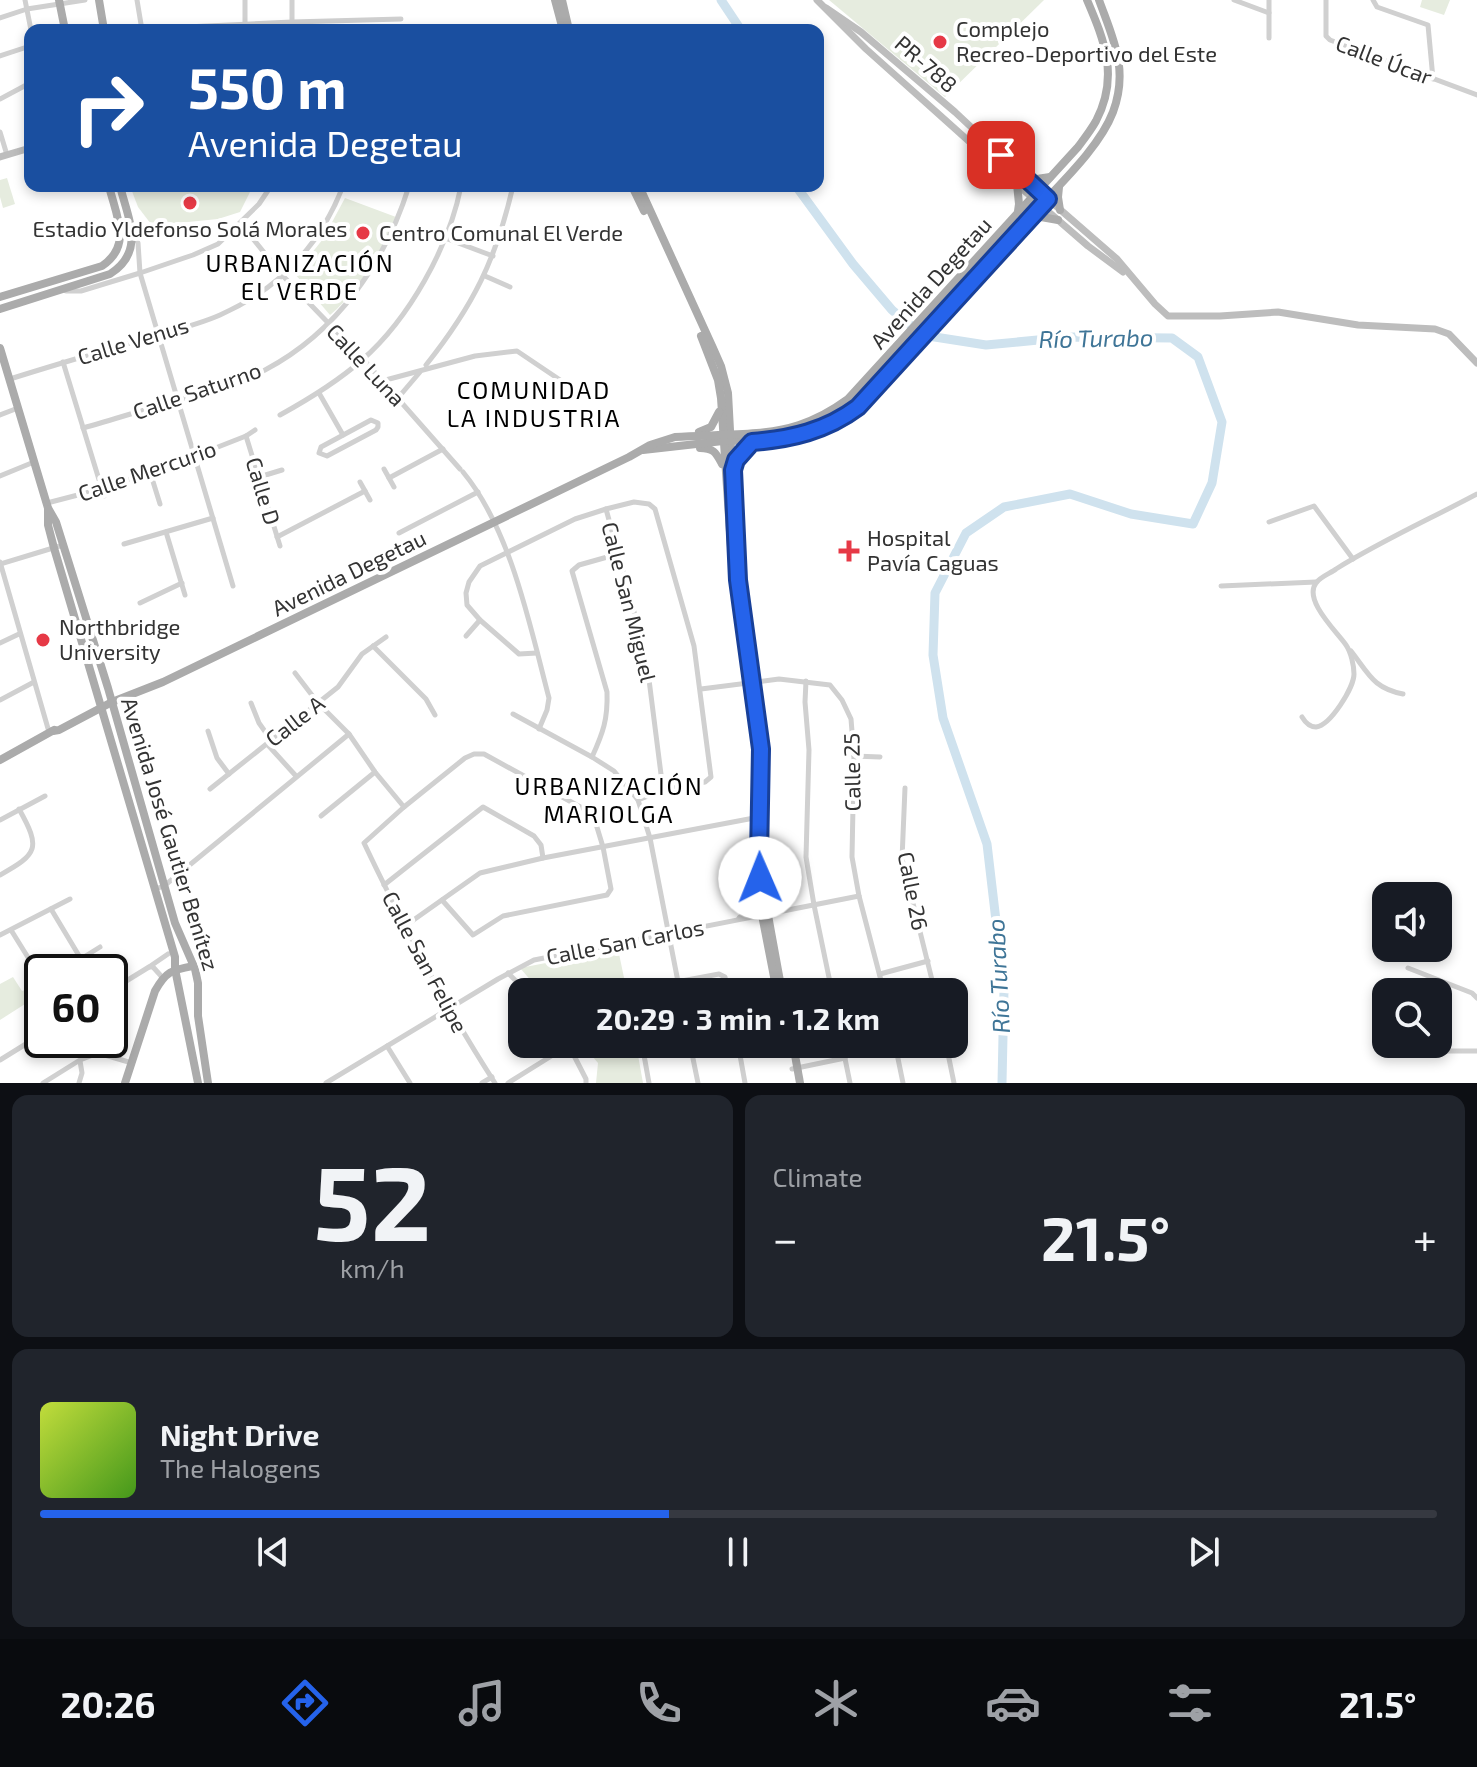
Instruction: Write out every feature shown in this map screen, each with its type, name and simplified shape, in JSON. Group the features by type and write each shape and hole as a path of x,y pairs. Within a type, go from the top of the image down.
{"main road":[{"path":"99,0 103,24"},
{"path":"558,0 563,24"},
{"path":"558,0 564,24"},
{"name":"Avenida Degetau","path":"750,437 797,425 831,411 854,394 1078,147 1096,121 1105,97 1109,73 1108,54 1087,0"},
{"name":"Avenida Degetau","path":"51,732 101,706 163,682 660,441 687,436 784,440 847,415 858,407 1028,220 1105,129 1114,110 1119,56 1099,0"},
{"path":"59,2 64,24"},
{"path":"1017,214 1020,181 1051,177"},
{"path":"1028,220 1059,215 1060,184"},
{"path":"0,297 102,266 109,261 118,249 121,237 110,192"},
{"path":"0,309 118,269 130,248 133,232 122,192"},
{"path":"635,192 711,359 726,411 750,437 729,469"},
{"path":"642,192 721,366 728,393 726,438 738,580 761,749 754,871 777,978"},
{"name":"Avenida José Gautier Benítez","path":"0,348 6,377 47,506 48,525 112,702 160,887 198,1083"},
{"path":"687,436 692,432 708,430 726,411"},
{"name":"Avenida Degetau","path":"642,450 726,438"},
{"path":"684,446 712,449 729,469"},
{"name":"Avenida José Gautier Benítez","path":"58,547 105,722 160,887 198,983 198,1016 208,1083"},
{"name":"Avenida Degetau","path":"0,760 101,706"},
{"path":"79,720 94,715 105,722"},
{"path":"758,818 764,915"},
{"path":"125,1083 160,981 175,969 193,966"},
{"path":"160,981 168,980 181,989"},
{"path":"793,1058 797,1083"}],"street":[{"path":"25,0 30,24"},
{"path":"0,18 59,2 85,0"},
{"path":"137,0 141,24"},
{"path":"245,0 245,24"},
{"path":"292,0 292,22"},
{"name":"PR-788","path":"817,0 857,41 1059,215 1168,316 1278,312 1358,325 1435,329 1449,334 1477,363"},
{"path":"1234,0 1269,13"},
{"path":"1269,0 1269,38"},
{"name":"Calle Úcar","path":"1326,0 1326,36 1330,40 1477,95"},
{"path":"1373,0 1377,7 1428,25 1433,79"},
{"name":"PR-788","path":"826,8 861,32 923,85 1020,181"},
{"path":"273,24 401,19"},
{"path":"0,56 24,48"},
{"path":"908,86 915,78"},
{"path":"916,93 923,85"},
{"path":"0,99 24,86"},
{"path":"0,132 3,156 24,150"},
{"path":"58,290 81,291 218,244 241,224 267,192"},
{"name":"Calle Venus","path":"6,377 219,315 258,294 283,276 317,236 340,192"},
{"name":"Calle Saturno","path":"83,428 227,386 299,349 327,324 372,270 400,216 407,192"},
{"path":"280,415 319,393 363,359 393,327 415,296 445,238 459,192"},
{"path":"426,365 456,326 485,276 505,221 512,192"},
{"name":"Calle Luna","path":"241,224 283,276 363,359 478,492 508,552 549,698 539,729"},
{"path":"133,232 138,243 140,273 233,586"},
{"path":"445,238 493,256"},
{"path":"485,276 510,287"},
{"path":"382,381 475,356 517,351 569,386"},
{"path":"63,362 104,496"},
{"path":"397,399 420,371"},
{"path":"319,393 343,435"},
{"path":"0,415 18,408"},
{"path":"371,420 378,423 376,430 327,456 319,453 321,447 343,435 371,420"},
{"name":"Calle Mercurio","path":"47,506 195,456 255,430"},
{"name":"Calle D","path":"246,436 280,546"},
{"path":"389,478 443,449"},
{"path":"0,476 34,462"},
{"path":"384,469 394,487"},
{"path":"259,477 282,470"},
{"path":"150,472 160,504"},
{"path":"360,482 370,500"},
{"path":"277,537 365,491"},
{"path":"399,533 478,492"},
{"path":"1221,586 1316,582 1353,559 1477,494"},
{"path":"537,653 519,654 467,605 469,582 480,566 575,519 634,502 649,504 655,509 694,646 711,777 705,782 663,790 638,800"},
{"path":"1269,522 1314,506 1353,559"},
{"name":"Calle San Miguel","path":"606,509 646,656 663,790"},
{"path":"124,544 213,518"},
{"path":"166,532 185,595"},
{"path":"51,732 0,563 58,547"},
{"path":"592,757 604,730 608,710 607,692 572,571 579,565 618,554"},
{"path":"1316,582 1314,600 1327,622 1379,686 1403,694"},
{"path":"140,603 182,583"},
{"path":"0,604 10,598"},
{"path":"466,636 480,620"},
{"path":"0,643 19,634"},
{"name":"Calle A","path":"210,789 338,687 362,654 386,637"},
{"path":"373,646 426,699 435,715"},
{"path":"1302,717 1308,725 1316,727 1327,722 1338,710 1355,677 1349,648"},
{"path":"295,673 318,703 349,734 404,807 455,766 474,754 484,754 584,809 596,824 611,889 607,895 503,916 473,935 442,900"},
{"name":"Calle 25","path":"701,689 779,679 806,681 830,685 842,700 851,719 854,756 852,857 881,978"},
{"path":"806,681 809,750 806,857 829,978"},
{"path":"0,700 34,682"},
{"path":"251,703 269,742 296,776"},
{"path":"513,714 614,771 638,800 650,838 677,978"},
{"path":"208,731 217,758 229,774"},
{"path":"160,887 349,734"},
{"path":"854,756 880,757"},
{"path":"321,816 375,772"},
{"name":"Calle 26","path":"905,788 902,859 932,978"},
{"path":"0,820 45,796"},
{"name":"Calle San Felipe","path":"404,807 364,843 449,1009 494,1080"},
{"path":"384,885 483,807 534,836 541,845 543,858"},
{"path":"0,875 25,861 31,853 33,842 19,809"},
{"path":"405,926 480,873 543,858 758,818"},
{"path":"735,921 753,906 757,891"},
{"name":"Calle San Carlos","path":"326,1083 534,960 859,896"},
{"path":"0,935 70,899"},
{"path":"51,909 78,954"},
{"path":"11,930 25,954"},
{"path":"89,954 100,947"},
{"path":"128,980 168,954"},
{"path":"880,974 928,961"},
{"path":"149,967 153,967 160,981"},
{"path":"1408,968 1472,993 1477,998"},
{"path":"508,973 513,978"},
{"path":"698,978 719,974 725,978"},
{"path":"0,1060 24,1045"},
{"path":"387,1046 410,1083"},
{"path":"1452,1051 1477,1051"},
{"path":"43,1083 80,1060 98,1053 132,1063"},
{"path":"508,1083 548,1058"},
{"path":"576,1058 586,1083"},
{"path":"645,1058 649,1083"},
{"path":"693,1058 698,1083"},
{"path":"741,1058 745,1083"},
{"path":"795,1068 845,1058 850,1083"},
{"path":"898,1058 903,1083"},
{"path":"949,1058 954,1083"},
{"path":"79,1083 82,1073 80,1060"},
{"path":"482,1083 494,1080"}],"shaded area":[{"name":"Complejo Recreo-Deportivo del Este","path":"829,0 1044,0 945,97"},
{"path":"1422,0 1450,0 1444,15 1420,7"},
{"path":"7,178 15,204 3,208 0,180"},
{"name":"Estadio Yldefonso Solá Morales","path":"132,192 250,192 240,212 218,219 151,224 138,207"},
{"path":"345,198 396,217 369,270 330,315 295,274 323,239"},
{"path":"618,949 624,978 529,978 520,968"},
{"path":"13,977 24,990 24,1005 0,1020 0,984"},
{"path":"594,1058 639,1058 643,1083 596,1083 598,1063"}],"waterway":[{"name":"Río Turabo","path":"721,0 737,24"},
{"name":"Río Turabo","path":"800,192 853,264 892,310 922,335 986,345 1069,337 1172,338 1198,357 1222,422 1212,483 1193,524 1131,514 1070,494 1004,507 966,533 935,593 933,655 943,718 987,844 1004,989 1002,1083"}],"place":[{"name":"Complejo Recreo-Deportivo del Este","path":"940,42"},
{"name":"Estadio Yldefonso Solá Morales","path":"190,203"},
{"name":"Centro Comunal El Verde","path":"363,233"},
{"name":"Hospital Pavía Caguas","path":"849,551"},
{"name":"Northbridge University","path":"43,640"}],"district":[{"name":"URBANIZACIÓN EL VERDE","path":"300,278"},
{"name":"COMUNIDAD LA INDUSTRIA","path":"534,405"},
{"name":"URBANIZACIÓN MARIOLGA","path":"609,801"}],"route":[{"path":"760,878 761,749 738,580 733,470 736,460 752,442 784,440 813,431 858,407 1048,199 1001,155"}]}
